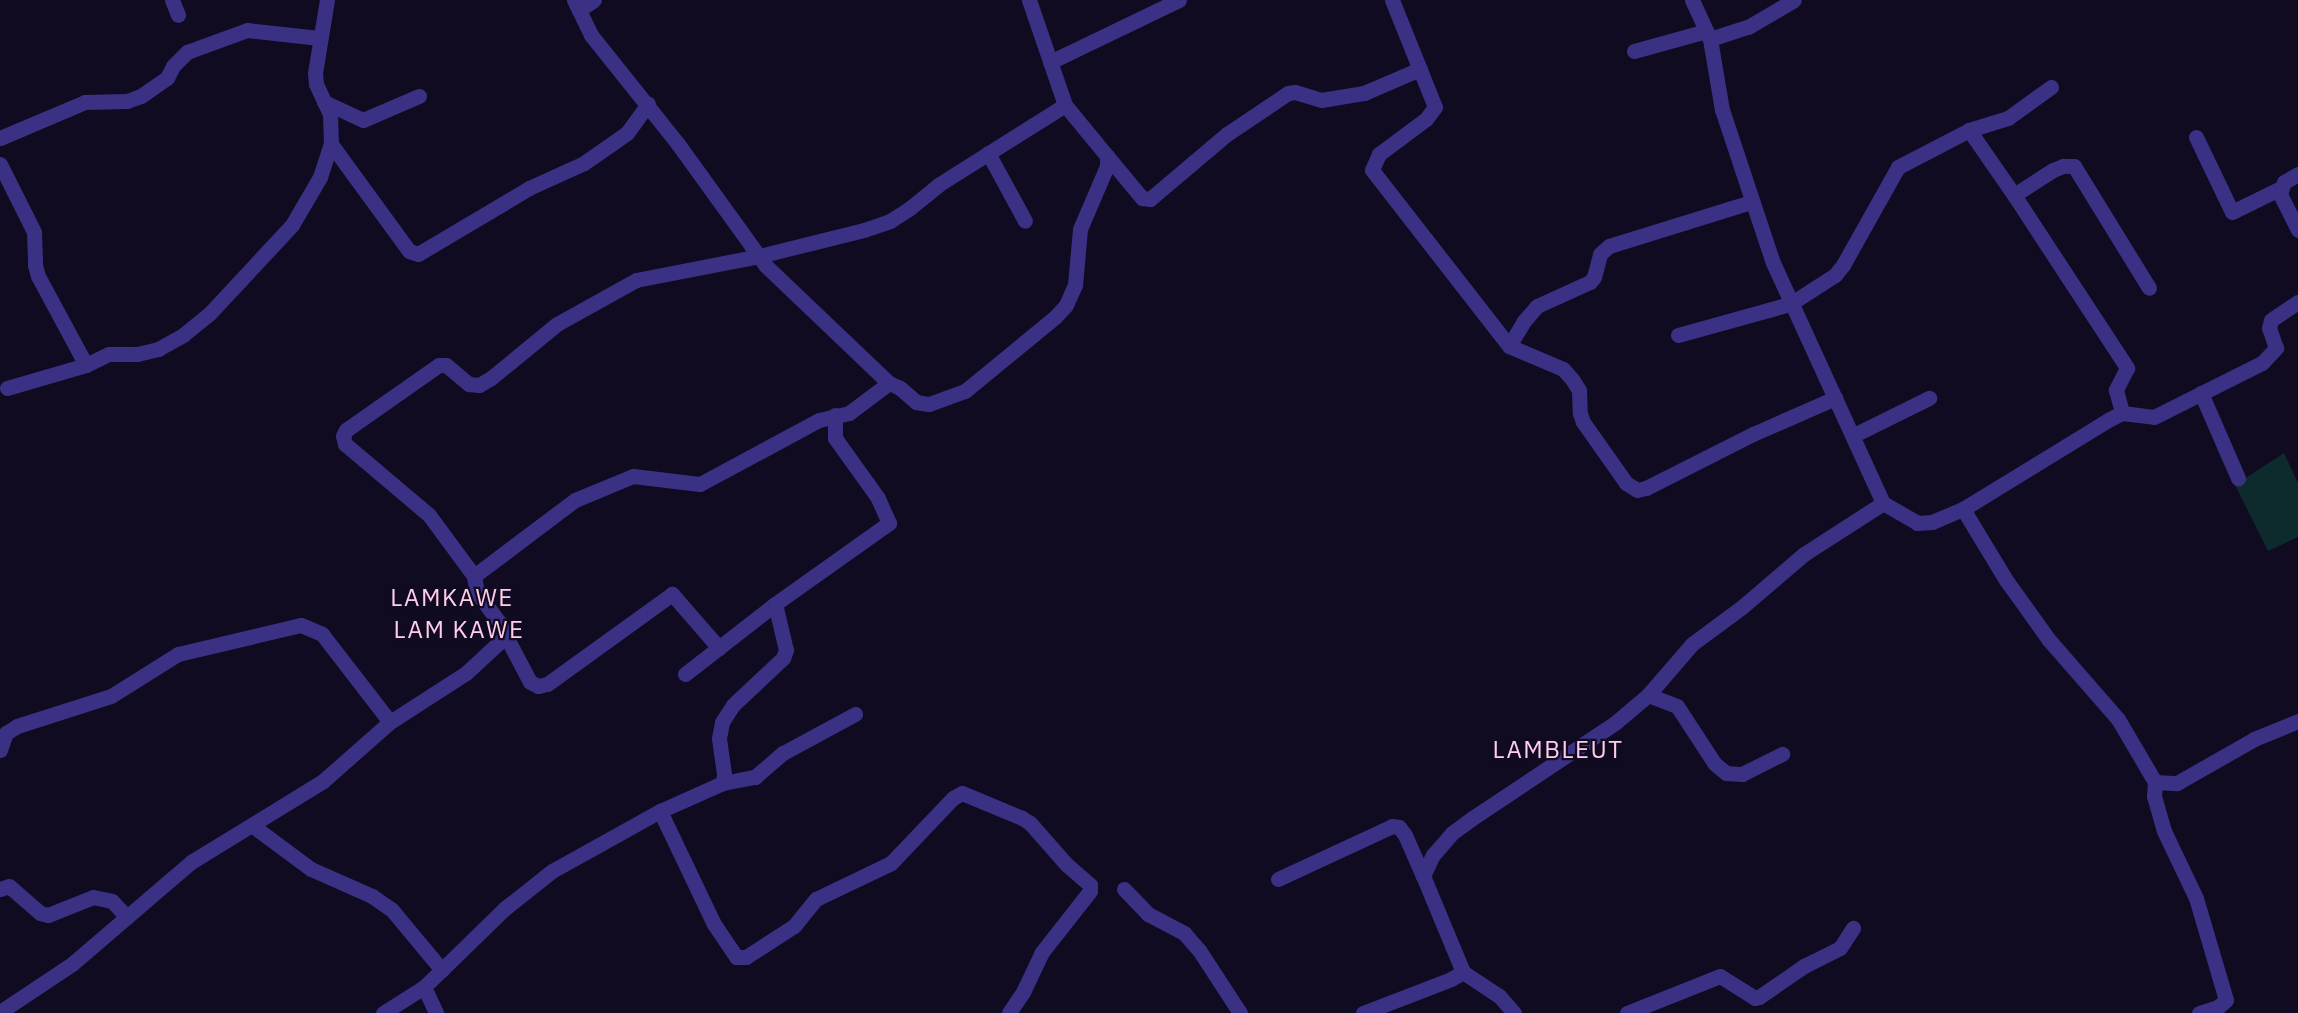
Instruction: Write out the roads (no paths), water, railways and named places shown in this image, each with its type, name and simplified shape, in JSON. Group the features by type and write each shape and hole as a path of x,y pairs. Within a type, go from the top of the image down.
{"street":[{"path":"172,0 178,15"},
{"path":"7,388 86,365 109,354 137,354 158,349 183,335 210,313 298,216 320,177 331,144 331,119 315,74 327,0"},
{"path":"594,0 577,5 591,35 631,87 648,104 759,256 788,290 889,383 921,403 937,402 965,391 1055,318 1066,305 1075,285 1080,229 1107,166 1107,156"},
{"path":"1029,0 1065,105 1142,198 1150,199 1227,134 1288,93 1295,92 1321,100 1364,93 1420,69"},
{"path":"1050,62 1179,0"},
{"path":"1392,0 1435,107 1432,113 1379,154 1372,170 1509,346 1563,369 1572,379 1579,390 1580,413 1583,422 1626,483 1637,490 1646,488 1753,434 1835,398"},
{"path":"1692,0 1708,35 1722,110 1751,202 1790,304 1854,435 1883,502 1905,517 1924,523 1963,509 2122,413 2154,417 2262,363 2272,355 2276,348 2269,328 2271,320 2298,302"},
{"path":"1634,51 1748,27 1794,0"},
{"path":"0,138 85,102 127,101 141,96 167,78 178,59 187,52 247,30 320,39"},
{"path":"1678,335 1790,304 1839,272 1898,167 1969,130 2008,118 2051,87"},
{"path":"324,102 363,120 419,96"},
{"path":"331,144 409,250 418,254 529,188 584,163 627,133 648,104"},
{"path":"718,648 672,594 547,684 538,686 530,682 506,636 477,592 474,576 429,515 345,444 343,436 346,430 439,365 446,365 469,384 479,385 491,378 557,324 636,280 759,256 864,230 890,221 938,185 1065,105"},
{"path":"1969,130 2127,368 2116,390 2122,413"},
{"path":"2196,137 2232,212 2281,188 2298,174"},
{"path":"988,153 1025,221"},
{"path":"0,164 34,232 35,265 38,276 86,365"},
{"path":"2014,195 2053,170 2063,166 2074,166 2149,288"},
{"path":"2281,188 2280,200 2298,230"},
{"path":"1509,346 1524,321 1537,306 1590,282 1594,277 1600,254 1609,246 1751,202"},
{"path":"474,576 575,500 633,476 700,484 819,420 853,410 889,383"},
{"path":"2201,393 2238,478"},
{"path":"1854,435 1929,398"},
{"path":"685,674 775,604 889,523 878,498 835,438 835,416"},
{"path":"1423,876 1433,855 1452,833 1615,723 1648,695 1692,644 1742,607 1821,541 1883,502"},
{"path":"1963,509 2006,580 2049,640 2118,718 2155,782 2154,796 2164,831 2196,898 2226,1000 2218,1007 2199,1013"},
{"path":"723,783 719,738 722,722 733,705 786,653 775,604"},
{"path":"0,750 6,733 17,726 111,696 178,654 301,625 322,634 390,722"},
{"path":"0,1012 72,964 191,862 323,782 390,722 466,673 506,636"},
{"path":"1648,695 1677,706 1709,756 1722,771 1742,774 1782,754"},
{"path":"383,1013 424,987 504,909 552,871 660,811 723,783 754,777 783,753 855,714"},
{"path":"2155,782 2177,783 2254,739 2298,721"},
{"path":"660,811 714,924 736,957 746,957 794,926 816,899 891,863 953,798 962,793 1022,818 1030,823 1066,864 1090,885 1090,891 1042,952 1023,992 1009,1013"},
{"path":"253,826 311,869 372,896 392,910 442,970"},
{"path":"1278,879 1392,826 1399,827 1405,835 1463,972 1499,996 1514,1013"},
{"path":"0,889 9,886 40,913 48,915 93,897 112,901 127,917"},
{"path":"1124,889 1148,914 1184,933 1199,950 1240,1013"},
{"path":"1627,1013 1720,976 1755,998 1759,997 1804,966 1840,948 1853,928"},
{"path":"1363,1013 1451,979 1463,972"},
{"path":"424,987 436,1013"}],"district":[{"name":"LAMKAWE","path":"452,598"},
{"name":"LAM KAWE","path":"459,630"},
{"name":"LAMBLEUT","path":"1558,750"}]}
